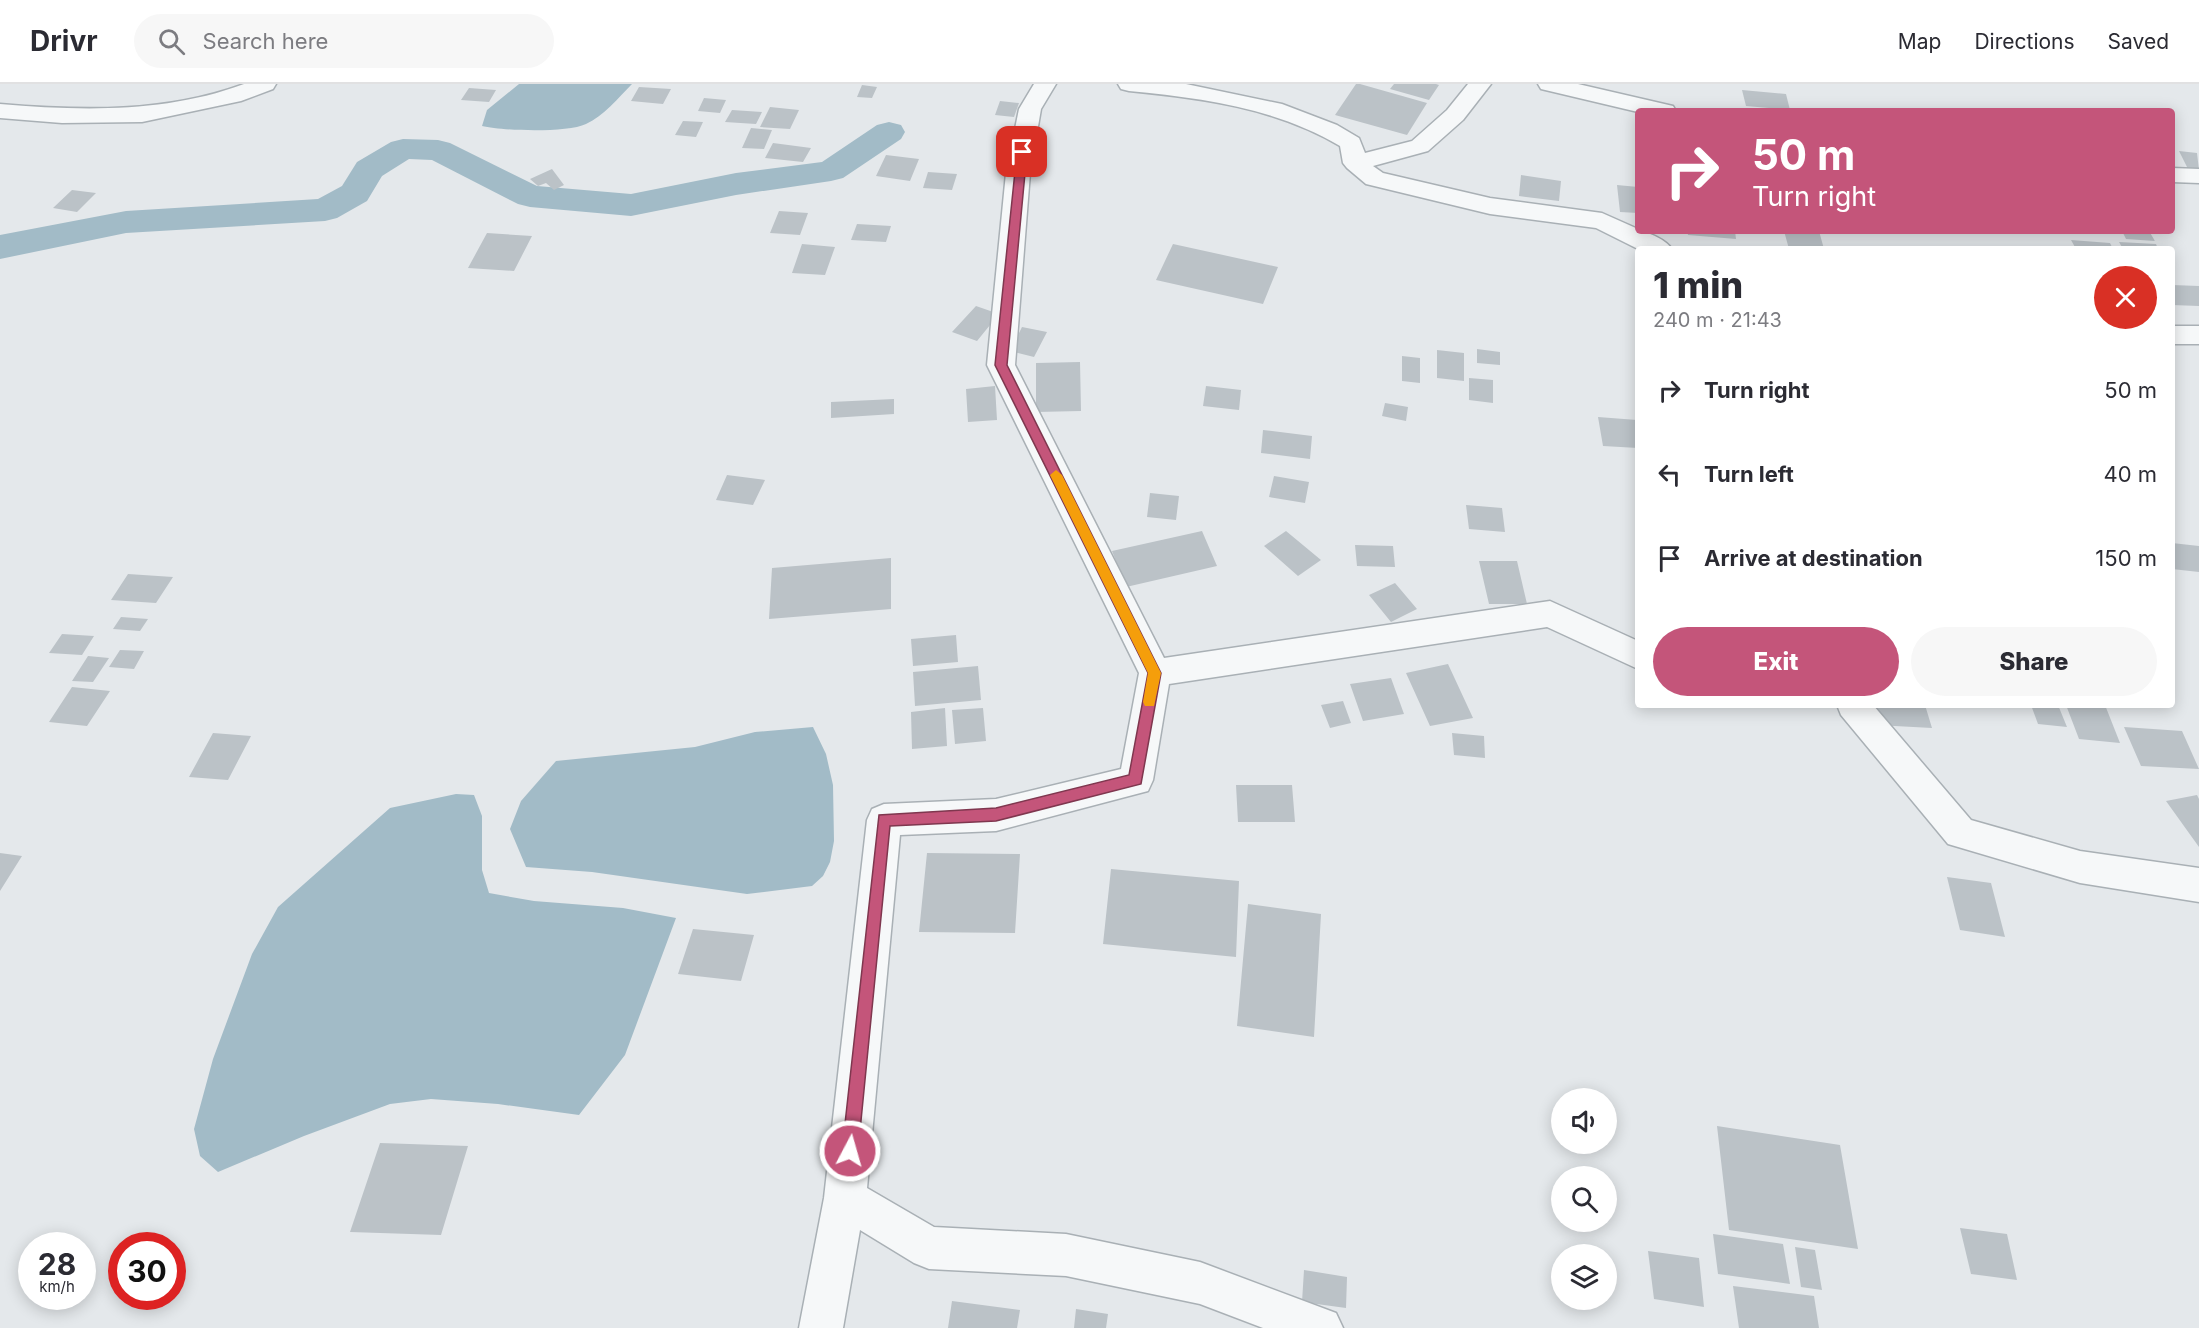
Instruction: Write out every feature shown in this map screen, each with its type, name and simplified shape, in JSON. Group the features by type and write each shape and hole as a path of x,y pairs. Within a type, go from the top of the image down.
{"street":[{"path":"0,111 62,116 142,115 233,96 265,84"},
{"path":"821,1328 845,1198 884,820 996,814 1136,780 1155,673 1001,365 1018,173 1030,109 1045,84"},
{"path":"1129,84 1175,88 1236,100 1334,131 1351,143 1355,162 1375,179 1490,206 1602,221 1653,246"},
{"path":"1355,162 1420,146 1455,115 1480,84"},
{"path":"1549,84 1652,108"},
{"path":"2175,175 2199,176"},
{"path":"2175,335 2199,334"},
{"path":"1155,673 1550,614 1635,655"},
{"path":"1856,708 1960,833 2080,867 2199,885"},
{"path":"845,1198 928,1248 1066,1255 1111,1264 1200,1283 1321,1328"}],"water":[{"path":"519,84 632,84 599,116 577,127 535,130 482,126 487,110"},
{"path":"813,727 826,754 833,785 834,841 830,862 823,876 812,886 747,894 592,872 526,867 510,829 521,801 556,761 695,747 755,732"},
{"path":"456,794 474,795 482,816 482,870 489,893 534,901 623,908 676,918 625,1055 579,1115 498,1104 431,1099 390,1104 304,1136 218,1172 200,1156 194,1129 213,1059 252,954 278,907 390,808"}],"building":[{"path":"1356,84 1427,103 1407,135 1335,115"},
{"path":"1394,84 1439,85 1429,100 1390,89"},
{"path":"862,85 877,87 872,98 857,97"},
{"path":"639,87 671,89 663,104 631,101"},
{"path":"469,88 496,90 489,102 461,100"},
{"path":"1742,90 1786,94 1790,108 1768,108 1746,106"},
{"path":"704,98 726,100 720,113 698,111"},
{"path":"1000,101 1019,103 1014,117 995,115"},
{"path":"770,107 799,110 790,129 760,127"},
{"path":"732,110 762,112 756,124 725,122"},
{"path":"683,121 703,122 696,137 675,135"},
{"path":"751,128 772,130 764,149 742,148"},
{"path":"773,143 811,148 803,162 765,158"},
{"path":"2179,151 2197,153 2199,170 2188,169"},
{"path":"886,155 919,159 910,181 876,176"},
{"path":"552,169 564,185 554,190 546,183 538,186 530,179"},
{"path":"928,172 957,174 952,190 923,188"},
{"path":"1521,175 1561,181 1559,201 1519,196"},
{"path":"1617,185 1635,187 1635,213 1620,212"},
{"path":"72,190 96,193 77,212 53,208"},
{"path":"779,211 808,213 800,235 770,233"},
{"path":"857,224 891,226 886,242 851,240"},
{"path":"487,233 532,236 514,271 468,268"},
{"path":"1735,234 1736,239 1688,235"},
{"path":"1785,234 1820,234 1823,246 1788,246"},
{"path":"2124,234 2151,234 2155,241 2126,239"},
{"path":"2071,240 2110,243 2112,246 2074,246"},
{"path":"2119,242 2156,244 2157,246 2121,246"},
{"path":"802,244 835,247 825,275 792,273"},
{"path":"1173,244 1278,267 1263,304 1156,280"},
{"path":"2175,285 2199,286 2199,306 2175,305"},
{"path":"976,306 999,314 977,341 952,332"},
{"path":"1022,327 1047,332 1034,357 1010,351"},
{"path":"1477,349 1500,352 1500,365 1477,363"},
{"path":"1437,350 1464,353 1464,381 1437,378"},
{"path":"1402,356 1420,358 1420,383 1402,381"},
{"path":"1080,362 1081,411 1036,412 1036,363"},
{"path":"1469,378 1493,380 1493,403 1469,400"},
{"path":"995,386 997,420 968,422 966,389"},
{"path":"1206,386 1241,390 1239,410 1203,406"},
{"path":"894,399 894,414 831,418 831,402"},
{"path":"1385,403 1408,407 1406,421 1382,416"},
{"path":"1598,417 1635,420 1635,448 1603,446"},
{"path":"1263,430 1312,436 1310,459 1261,453"},
{"path":"727,475 765,480 753,505 716,500"},
{"path":"1274,476 1309,482 1305,503 1269,497"},
{"path":"1150,493 1179,496 1176,520 1147,517"},
{"path":"1466,505 1502,508 1505,532 1469,529"},
{"path":"1202,531 1217,566 1126,587 1112,551"},
{"path":"1286,531 1321,560 1298,576 1264,546"},
{"path":"2175,543 2199,546 2199,572 2175,569"},
{"path":"1355,545 1393,546 1395,567 1357,566"},
{"path":"891,558 891,609 769,619 772,568"},
{"path":"1479,561 1517,561 1527,604 1489,604"},
{"path":"128,574 173,577 156,603 111,600"},
{"path":"1395,583 1417,609 1391,622 1369,595"},
{"path":"121,617 148,619 140,631 113,629"},
{"path":"62,634 94,636 82,655 49,653"},
{"path":"956,635 958,662 913,666 911,639"},
{"path":"120,650 144,651 134,669 109,667"},
{"path":"88,656 109,658 93,682 72,681"},
{"path":"1448,664 1473,718 1430,726 1406,673"},
{"path":"978,666 981,700 915,706 913,672"},
{"path":"1391,678 1404,714 1363,721 1350,684"},
{"path":"72,687 110,691 87,726 49,722"},
{"path":"1343,701 1351,723 1330,728 1321,705"},
{"path":"945,708 947,746 912,749 911,712"},
{"path":"983,708 986,741 955,744 952,710"},
{"path":"1871,708 1926,708 1932,728 1876,725"},
{"path":"2032,708 2059,708 2067,727 2038,724"},
{"path":"2067,708 2106,708 2120,743 2079,739"},
{"path":"2124,727 2182,731 2199,769 2141,766"},
{"path":"213,733 251,736 228,780 189,777"},
{"path":"1452,733 1484,736 1485,758 1454,755"},
{"path":"1236,785 1292,785 1295,822 1238,822"},
{"path":"2197,795 2199,799 2199,847 2166,801"},
{"path":"0,853 22,856 0,891"},
{"path":"927,853 1020,854 1015,933 919,932"},
{"path":"1111,869 1239,881 1236,957 1103,944"},
{"path":"1947,877 1991,883 2005,937 1960,930"},
{"path":"1248,904 1321,914 1314,1037 1237,1026"},
{"path":"693,929 754,935 741,981 678,974"},
{"path":"1717,1126 1840,1145 1858,1249 1729,1230"},
{"path":"380,1143 468,1146 441,1235 350,1232"},
{"path":"1960,1228 2007,1234 2017,1280 1971,1274"},
{"path":"1713,1234 1783,1244 1790,1284 1718,1274"},
{"path":"1795,1247 1815,1250 1822,1290 1801,1287"},
{"path":"1648,1251 1699,1258 1704,1307 1654,1299"},
{"path":"1304,1270 1347,1277 1346,1308 1302,1302"},
{"path":"1733,1286 1814,1296 1819,1328 1739,1328"},
{"path":"952,1301 1020,1310 1017,1328 948,1328"},
{"path":"1076,1309 1108,1314 1106,1328 1074,1328"}],"waterway":[{"path":"0,247 126,222 325,210 355,193 369,169 403,149 438,150 530,196 631,205 736,184 831,171 889,132"}],"slow traffic":[{"path":"1056,475 1155,673 1150,702"}],"route":[{"path":"850,1151 884,820 996,814 1136,780 1155,673 1001,365 1018,173 1022,152"}]}
